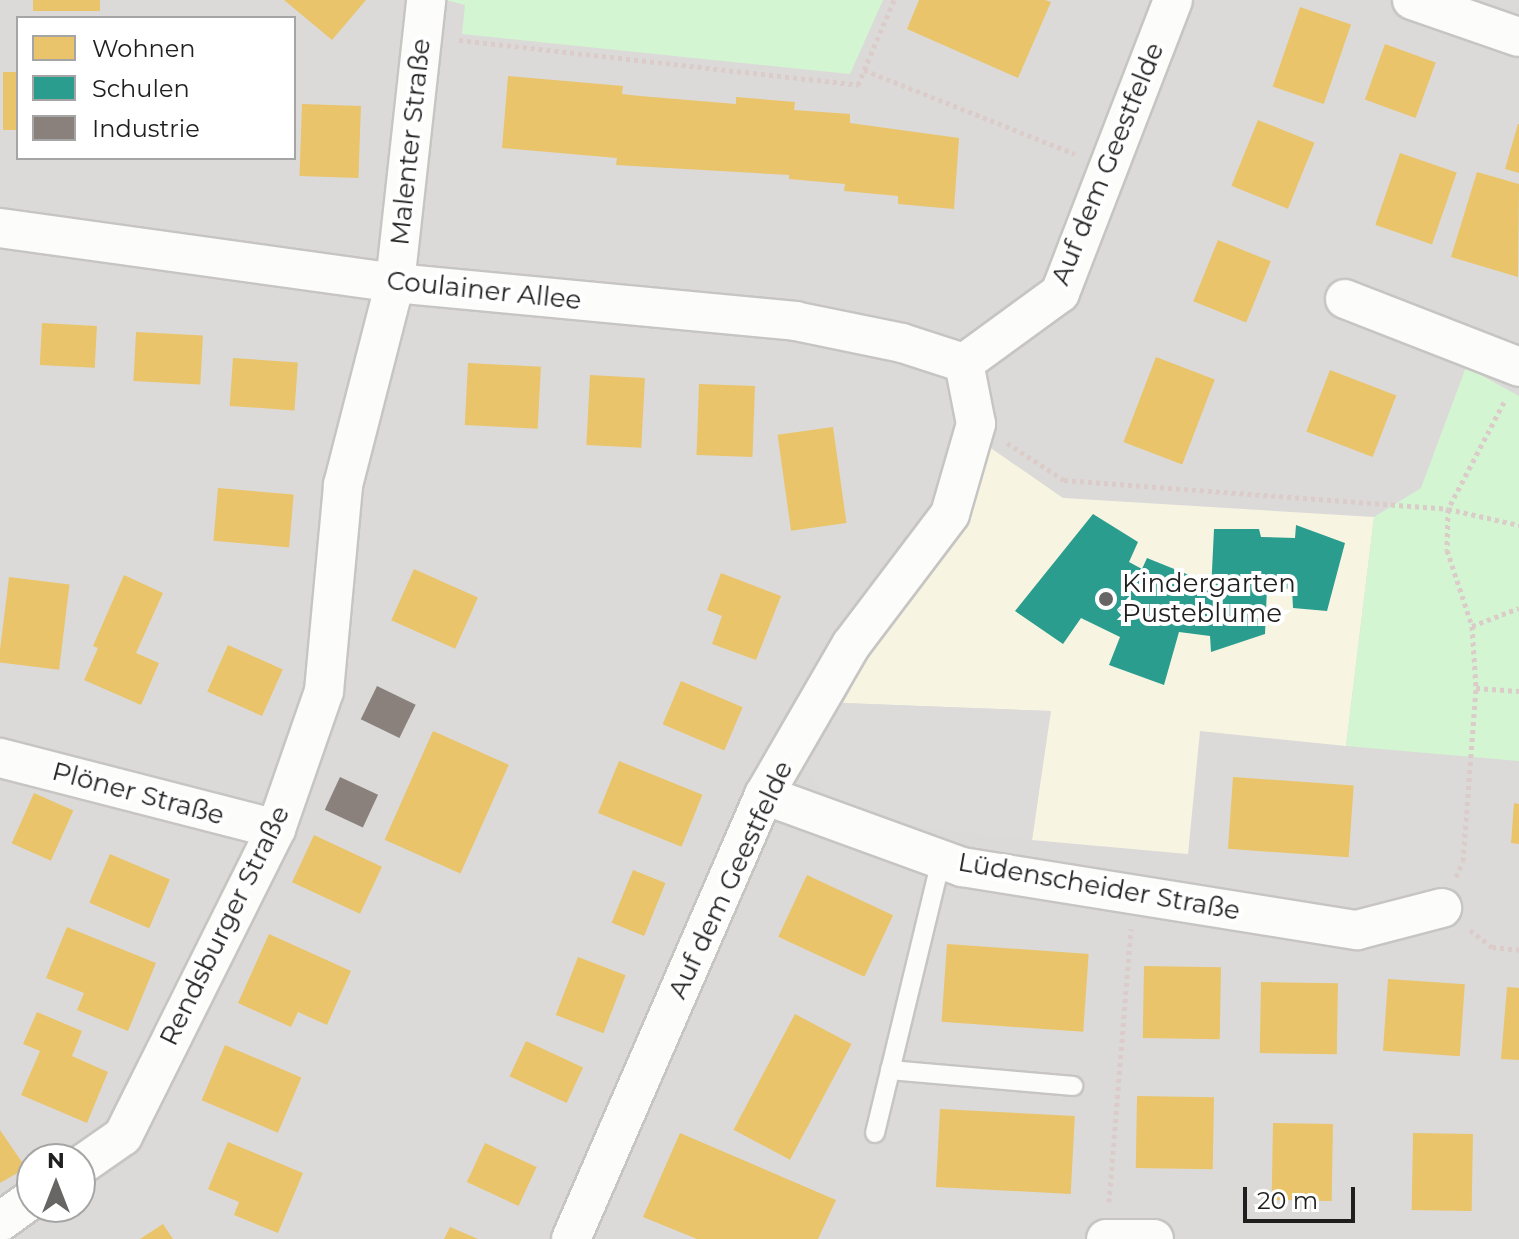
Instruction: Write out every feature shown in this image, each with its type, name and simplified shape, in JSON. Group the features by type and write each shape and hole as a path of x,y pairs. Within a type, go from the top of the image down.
{"street":[{"name":"Auf dem Geestfelde","path":"571,1239 764,795 851,645 950,514 976,424 964,363 1060,293 1173,0"},
{"path":"1412,0 1519,37"},
{"name":"Malenter Straße","path":"395,283 424,18"},
{"name":"Coulainer Allee","path":"0,228 395,283 795,321 902,343 964,363"},
{"name":"Rendsburger Straße","path":"96,1155 123,1136 276,829 324,691 343,485 395,283"},
{"path":"1345,299 1515,377"},
{"name":"Plöner Straße","path":"0,758 276,829"},
{"name":"Lüdenscheider Straße","path":"764,795 941,860 1134,895 1357,930 1442,908"},
{"path":"1106,1237 1154,1239"}],"lane":[{"path":"875,1133 941,860"},
{"path":"890,1070 1073,1086"}],"path":[{"path":"424,18 858,85 894,0"},
{"path":"864,70 1108,168"},
{"path":"1515,377 1448,509 1447,550 1472,626 1476,688 1463,861 1442,908 1492,947 1519,950"},
{"path":"976,424 1064,480 1448,509 1519,525"},
{"path":"1472,626 1519,608"},
{"path":"1476,688 1519,691"},
{"path":"1106,1237 1134,895"}],"shaded area":[{"path":"0,0 1519,0 1519,1239 0,1239"},
{"path":"982,442 1063,498 1374,517 1346,746 1200,731 1188,854 1032,840 1050,711 843,703"},
{"path":"843,703 1051,711 1032,840 924,828 841,809 801,766"}],"green space":[{"path":"446,0 883,0 850,74 462,34 465,5"},
{"path":"1466,367 1519,396 1519,761 1346,746 1374,517 1421,488"}],"building: Wohnen":[{"path":"33,0 100,0 100,11 33,11"},
{"path":"284,0 366,0 332,40"},
{"path":"919,0 1051,2 1018,78 907,29"},
{"path":"1300,7 1351,25 1324,104 1273,86"},
{"path":"1385,44 1436,62 1416,118 1365,99"},
{"path":"3,72 16,72 16,130 3,130"},
{"path":"508,76 623,86 622,94 640,96 736,104 736,97 795,102 794,110 850,114 850,123 959,138 954,209 898,204 898,196 844,191 845,184 789,179 789,175 616,165 617,158 502,148"},
{"path":"302,104 361,106 358,178 299,176"},
{"path":"1258,120 1315,143 1288,209 1231,186"},
{"path":"1519,124 1519,173 1505,169"},
{"path":"1400,153 1457,173 1432,244 1375,225"},
{"path":"1477,172 1519,184 1518,277 1451,257"},
{"path":"1218,240 1271,261 1246,323 1193,301"},
{"path":"42,323 97,326 95,368 40,365"},
{"path":"136,332 203,336 200,384 133,381"},
{"path":"1156,357 1215,380 1182,465 1123,442"},
{"path":"233,358 298,363 294,410 230,406"},
{"path":"468,363 541,367 538,429 465,425"},
{"path":"1330,370 1396,395 1373,457 1306,432"},
{"path":"590,375 645,378 641,448 586,445"},
{"path":"699,384 755,386 752,457 697,455"},
{"path":"833,427 846,523 791,531 778,435"},
{"path":"218,488 294,495 289,547 213,541"},
{"path":"414,569 478,597 455,649 391,620"},
{"path":"721,573 781,596 756,660 712,644 722,616 707,610"},
{"path":"124,575 163,593 136,653 159,663 141,705 84,680 98,648 93,646"},
{"path":"9,577 70,584 59,670 0,663"},
{"path":"228,645 283,669 262,716 207,692"},
{"path":"681,681 743,707 724,750 663,724"},
{"path":"433,731 509,765 460,873 385,840"},
{"path":"619,761 702,795 681,847 598,813"},
{"path":"1233,777 1354,785 1349,857 1228,849"},
{"path":"34,793 73,810 51,861 12,843"},
{"path":"1514,803 1519,804 1519,844 1511,843"},
{"path":"314,835 382,867 360,914 292,882"},
{"path":"110,854 170,879 149,928 89,903"},
{"path":"633,870 665,883 644,936 612,923"},
{"path":"807,875 893,915 864,977 778,937"},
{"path":"67,927 156,963 128,1031 77,1010 84,993 46,978"},
{"path":"269,934 351,971 327,1025 298,1012 291,1027 238,1003"},
{"path":"947,944 1089,954 1083,1032 942,1022"},
{"path":"578,957 626,975 603,1033 556,1015"},
{"path":"1144,966 1221,967 1220,1039 1143,1038"},
{"path":"1388,979 1465,984 1460,1056 1383,1051"},
{"path":"1261,982 1338,983 1337,1054 1260,1053"},
{"path":"1507,987 1519,988 1519,1060 1501,1059"},
{"path":"37,1012 82,1031 72,1056 108,1072 87,1123 21,1095 40,1051 23,1044"},
{"path":"795,1014 852,1044 790,1160 733,1130"},
{"path":"526,1041 583,1068 567,1103 510,1076"},
{"path":"225,1045 301,1077 278,1133 202,1100"},
{"path":"1137,1096 1214,1097 1213,1169 1136,1168"},
{"path":"940,1109 1075,1116 1071,1194 936,1187"},
{"path":"1273,1123 1333,1124 1332,1201 1272,1200"},
{"path":"0,1130 16,1153 16,1174 0,1183"},
{"path":"680,1133 836,1200 818,1239 697,1239 643,1217"},
{"path":"1413,1133 1473,1134 1472,1211 1412,1210"},
{"path":"228,1142 303,1173 278,1233 234,1215 239,1202 208,1189"},
{"path":"485,1143 537,1167 518,1206 467,1182"},
{"path":"163,1224 173,1239 140,1239"},
{"path":"450,1227 478,1239 444,1239"}],"building: Schulen":[{"path":"1093,514 1138,542 1129,562 1142,569 1147,558 1194,577 1190,587 1211,591 1214,529 1259,529 1261,537 1295,538 1296,525 1345,543 1327,611 1293,608 1292,589 1267,588 1265,634 1211,652 1210,636 1179,632 1164,685 1109,665 1120,637 1081,618 1063,644 1015,611"}],"building: Industrie":[{"path":"377,686 416,705 399,738 361,719"},
{"path":"340,777 378,795 363,827 325,810"}],"place":[{"name":"Kindergarten Pusteblume","path":"1106,599"}]}
